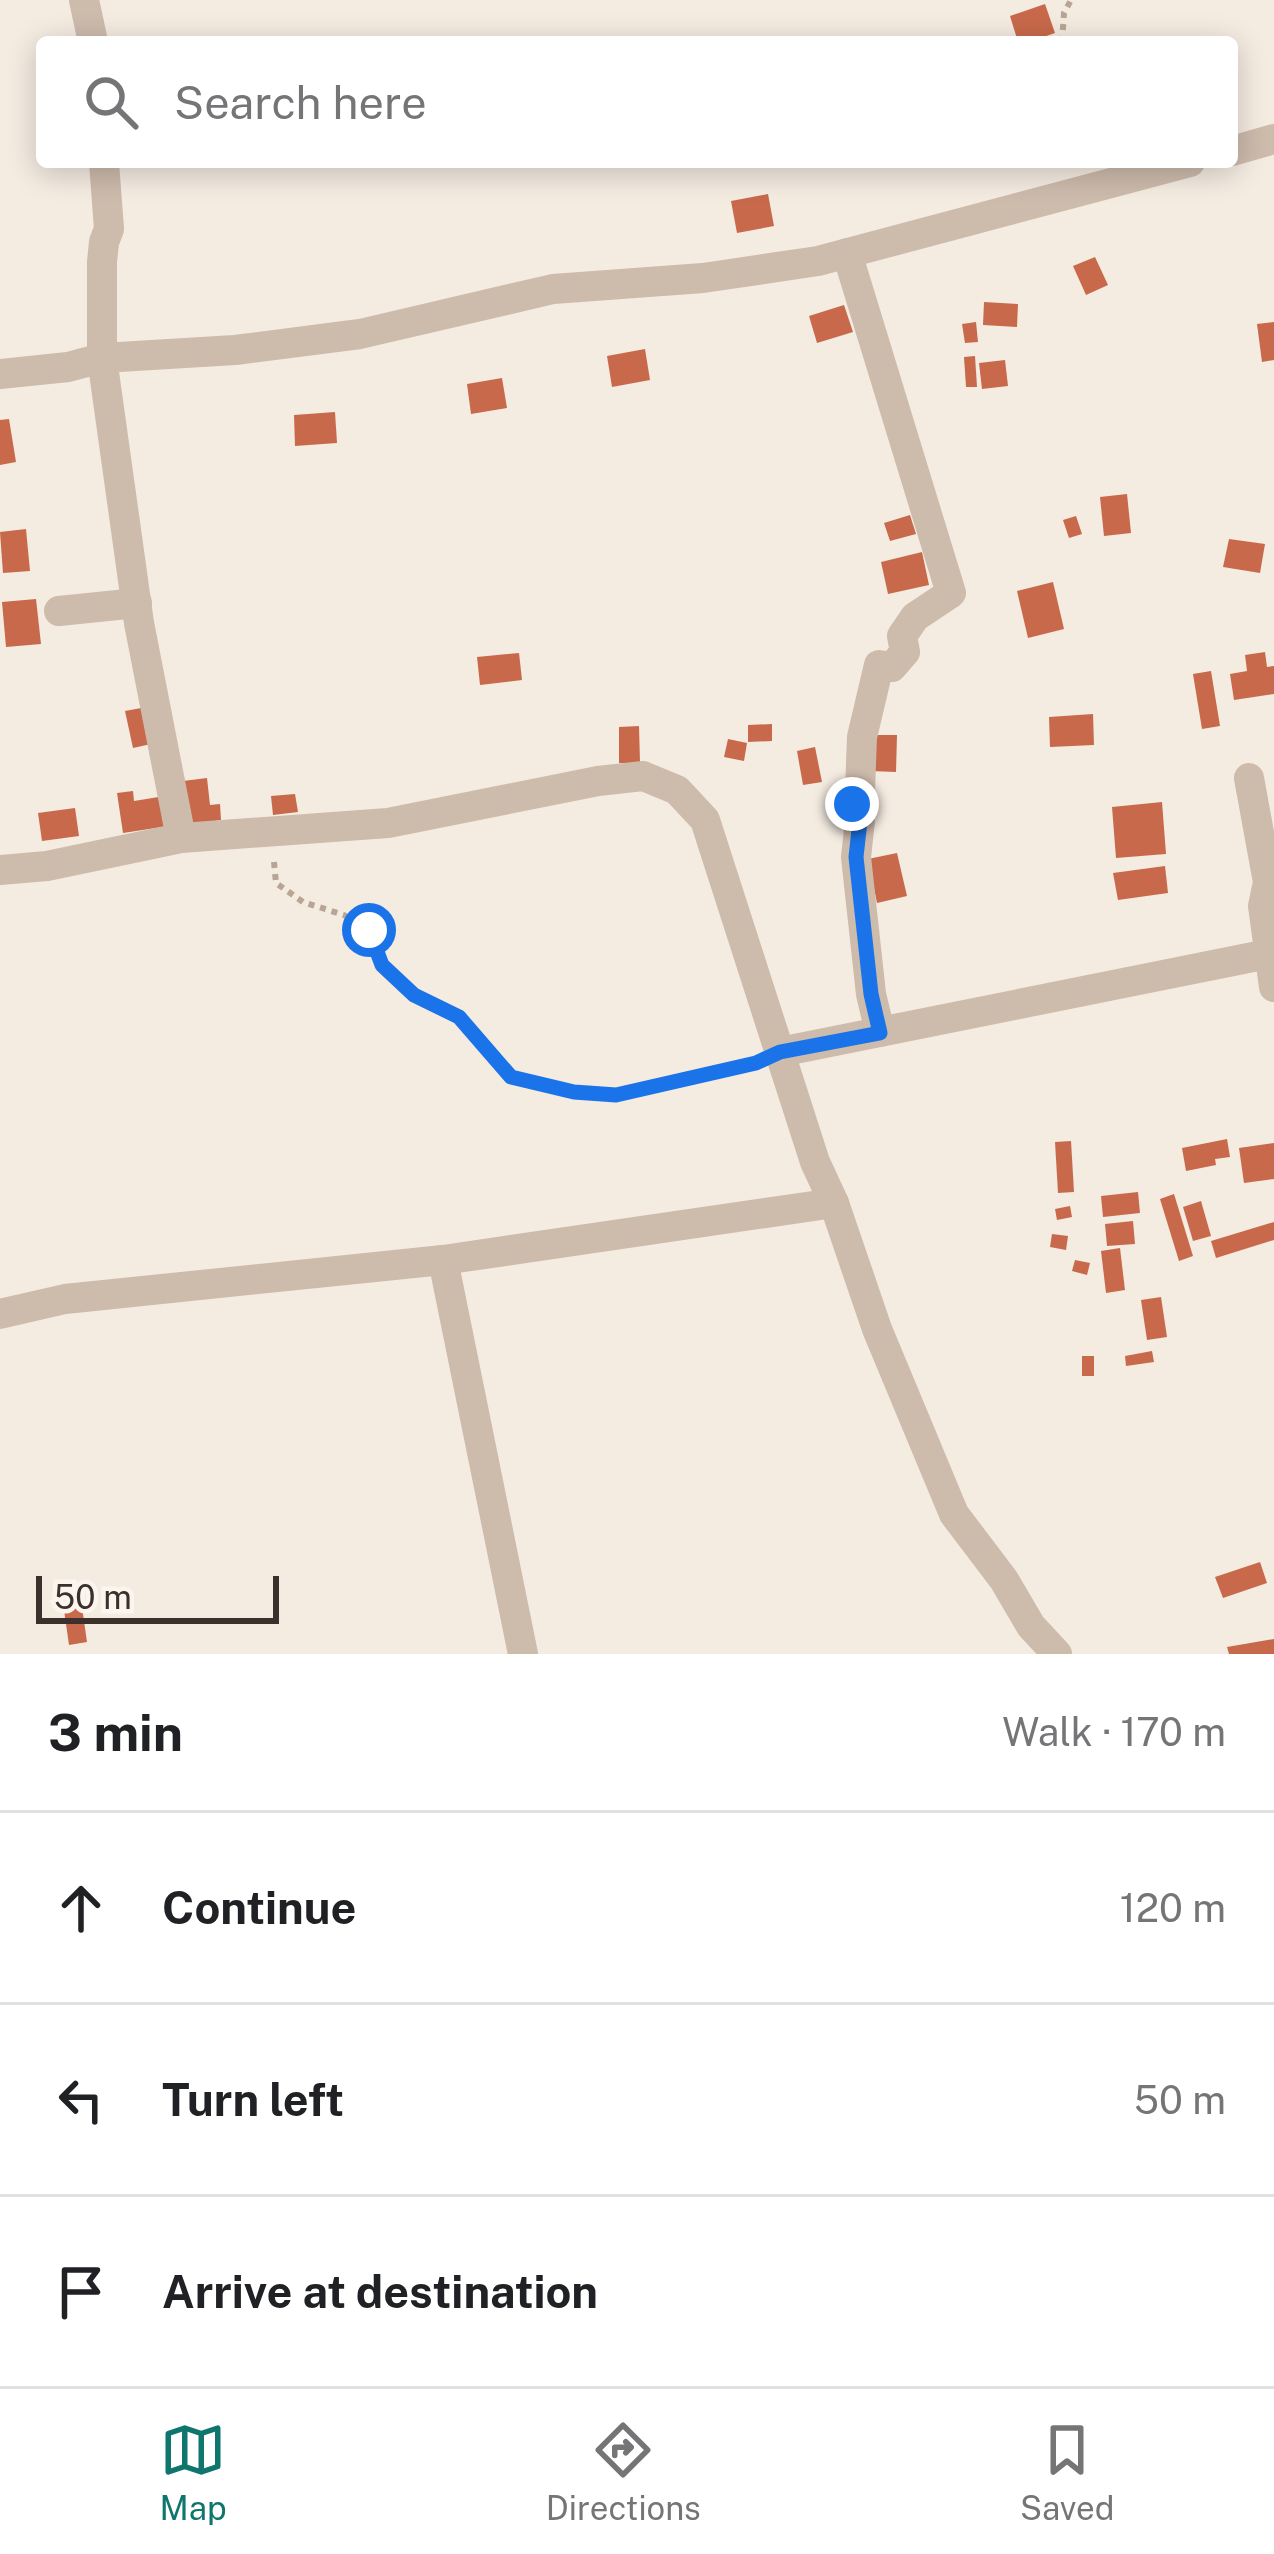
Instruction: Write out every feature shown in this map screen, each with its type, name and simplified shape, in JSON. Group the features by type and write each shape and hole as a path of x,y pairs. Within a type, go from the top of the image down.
{"street":[{"path":"84,0 92,36"},
{"path":"1238,149 1274,139"},
{"path":"104,168 109,229 102,262 102,358 137,603 181,838"},
{"path":"0,374 68,367 102,358 235,350 360,334 553,289 703,278 818,261 1088,175 1143,168"},
{"path":"847,253 951,593 915,617 902,636 905,652 892,668 879,665 862,737 860,791 852,804 860,821 856,857 871,994 880,1033"},
{"path":"58,611 137,603"},
{"path":"0,870 46,866 181,838 388,823 598,781 643,776 677,790 705,820 814,1162 954,1514 1004,1580 1031,1626 1057,1654"},
{"path":"1249,778 1271,880 1263,906 1274,987"},
{"path":"780,1052 1268,954"},
{"path":"0,1314 65,1299 442,1260 834,1203"},
{"path":"442,1260 524,1654"}],"path":[{"path":"1063,36 1064,13 1071,0"},
{"path":"271,831 276,883 303,902 344,914 369,930 382,965 414,995 459,1017 511,1077 574,1092 616,1095 756,1063 780,1052"}],"building":[{"path":"1045,4 1055,33 1016,36 1010,16"},
{"path":"768,194 774,226 737,233 731,201"},
{"path":"1095,257 1108,285 1086,295 1073,266"},
{"path":"984,302 1018,304 1017,327 983,325"},
{"path":"844,305 853,332 817,343 809,316"},
{"path":"976,322 978,342 965,343 962,324"},
{"path":"1274,322 1274,360 1262,362 1257,324"},
{"path":"645,349 650,380 612,387 607,356"},
{"path":"975,356 977,387 966,387 964,357"},
{"path":"1005,360 1008,386 982,389 979,363"},
{"path":"502,378 507,408 471,414 467,384"},
{"path":"335,412 337,443 295,446 294,415"},
{"path":"9,419 16,462 0,465 0,420"},
{"path":"1127,494 1131,533 1104,536 1100,497"},
{"path":"910,515 916,534 890,541 884,523"},
{"path":"1076,516 1082,534 1069,538 1063,520"},
{"path":"26,529 30,571 3,573 0,532"},
{"path":"1229,539 1265,544 1260,573 1223,567"},
{"path":"922,552 929,585 888,594 881,562"},
{"path":"1053,582 1064,629 1028,638 1017,591"},
{"path":"36,599 41,644 6,647 2,602"},
{"path":"1265,652 1267,667 1274,666 1274,694 1234,700 1230,674 1247,671 1245,655"},
{"path":"519,653 522,680 480,685 477,657"},
{"path":"1211,671 1220,726 1202,729 1193,674"},
{"path":"152,706 160,742 133,748 125,711"},
{"path":"1093,714 1094,745 1050,747 1049,717"},
{"path":"772,724 772,741 748,742 748,725"},
{"path":"639,726 640,763 619,763 619,727"},
{"path":"871,735 897,735 896,772 870,771"},
{"path":"728,739 747,743 744,761 724,757"},
{"path":"815,747 822,782 803,785 797,751"},
{"path":"207,778 210,805 220,804 221,820 181,826 175,782"},
{"path":"133,791 134,801 171,795 175,825 123,833 117,793"},
{"path":"295,794 298,812 273,815 271,796"},
{"path":"1162,802 1166,854 1116,858 1112,807"},
{"path":"75,808 79,836 42,841 38,813"},
{"path":"897,853 907,896 877,903 868,859"},
{"path":"1165,866 1168,893 1118,900 1113,873"},
{"path":"1227,1139 1230,1157 1186,1171 1182,1148"},
{"path":"1071,1141 1074,1192 1058,1193 1055,1142"},
{"path":"1274,1143 1274,1179 1244,1183 1239,1148"},
{"path":"1138,1192 1140,1213 1103,1217 1101,1196"},
{"path":"1174,1194 1193,1256 1179,1261 1160,1199"},
{"path":"1201,1201 1211,1236 1193,1241 1183,1207"},
{"path":"1070,1206 1072,1217 1057,1220 1055,1209"},
{"path":"1133,1221 1135,1244 1107,1246 1105,1224"},
{"path":"1274,1222 1274,1240 1216,1258 1211,1241"},
{"path":"1052,1234 1068,1236 1066,1250 1050,1247"},
{"path":"1120,1248 1125,1290 1106,1293 1101,1251"},
{"path":"1075,1260 1090,1263 1087,1275 1072,1271"},
{"path":"1161,1297 1167,1337 1147,1340 1141,1300"},
{"path":"1152,1351 1154,1362 1126,1366 1125,1356"},
{"path":"1082,1356 1094,1356 1094,1376 1082,1376"},
{"path":"1260,1562 1267,1583 1223,1598 1215,1577"},
{"path":"81,1600 87,1642 69,1645 63,1603"},
{"path":"1274,1639 1274,1654 1229,1654 1227,1647"}],"route":[{"path":"369,930 382,965 414,995 459,1017 511,1077 574,1092 616,1095 756,1063 780,1052 880,1033 871,994 856,857 860,821 852,804"}]}
